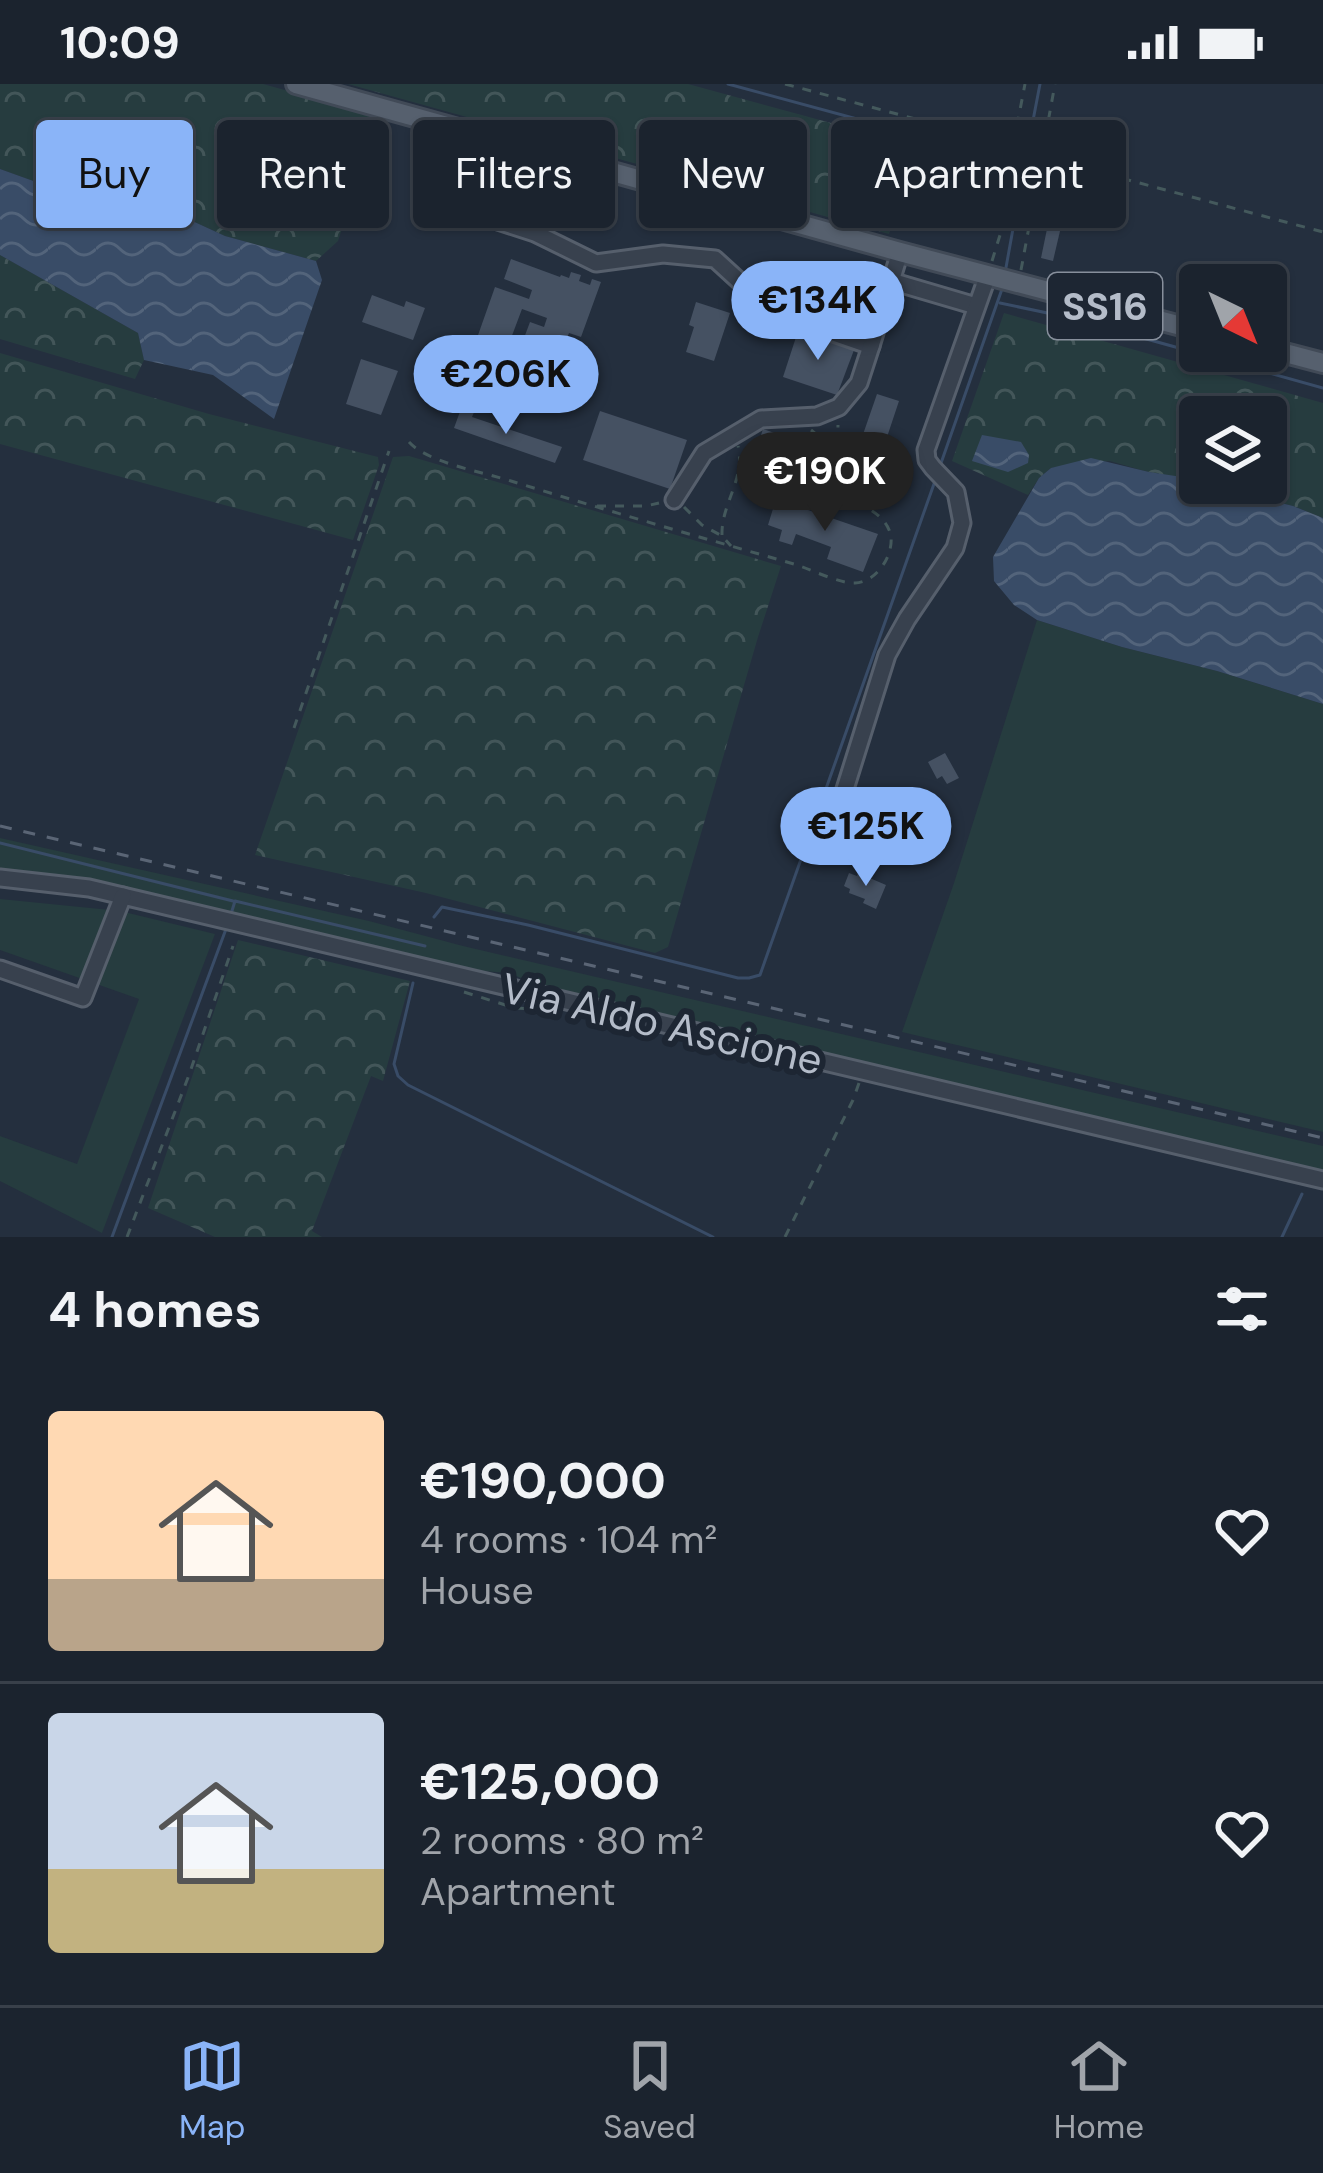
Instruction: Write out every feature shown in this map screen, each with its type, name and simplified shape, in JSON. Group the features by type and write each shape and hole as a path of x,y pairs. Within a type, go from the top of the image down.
{"main road":[{"name":"SS16","path":"296,84 1179,325"},
{"path":"1287,354 1323,363"}],"street":[{"path":"520,228 596,263 663,254 715,259 772,312 871,346"},
{"path":"674,500 704,453 760,419 817,416 839,407 859,382 900,252"},
{"path":"842,821 840,805 887,656 955,548 962,523 956,492 927,460 926,449 976,307 1003,279"},
{"path":"891,280 976,307"},
{"name":"Via Aldo Ascione","path":"0,878 89,888 1323,1180"},
{"path":"0,969 83,998 123,896"}],"path":[{"path":"785,84 990,139 1014,141 1025,84"},
{"path":"1049,120 1055,84"},
{"path":"1126,179 1323,232"},
{"path":"1003,279 1004,228"},
{"path":"1003,279 1019,228"},
{"path":"839,407 843,464"},
{"path":"409,442 442,459 588,506 852,584 867,580 886,560 891,537 884,522 861,505 865,488 822,439 792,416"},
{"path":"722,536 722,517 740,467 740,451 731,436"},
{"path":"294,728 388,451"},
{"path":"588,506 646,506 674,500 732,548"},
{"path":"127,1237 232,946"},
{"path":"785,1237 859,1082"}],"green space":[{"path":"0,84 263,84 378,116 377,120 217,120 217,228 342,228 338,241 316,261 225,236 193,221 193,120 36,120 36,182 0,169"},
{"path":"348,84 688,84 831,123 831,218 807,211 807,120 639,120 639,165 615,158 615,120 478,120"},
{"path":"0,255 138,333 144,360 135,379 0,339"},
{"path":"1004,313 1179,362 1179,372 1213,372 1323,403 1323,518 1286,504 1287,396 1179,396 1179,477 1110,461 1051,468 1028,495 952,461"},
{"path":"0,353 378,457 353,540 0,444"},
{"path":"409,456 781,566 668,947 655,953 426,893 255,855 393,457"},
{"path":"1037,620 1323,704 1323,1132 902,1032"},
{"path":"0,838 1323,1146 1323,1172 556,991 508,973 461,969 0,872"},
{"path":"0,899 120,911 215,934 102,1233 0,1181 0,1136 77,1164 139,999 0,950"},
{"path":"238,940 410,981 383,1081 371,1076 312,1231 322,1237 215,1237 148,1208"}],"water":[{"path":"0,169 36,182 36,228 193,228 193,221 225,236 316,261 322,280 274,419 213,375 144,360 138,333 0,255"},
{"path":"982,435 1021,442 1028,463 1008,472 972,461"},
{"path":"1091,458 1179,477 1179,504 1285,504 1323,518 1323,704 1037,620 1014,605 994,581 993,557 1039,478 1051,468"}],"building":[{"path":"1047,229 1060,231 1053,261 1041,258"},
{"path":"511,259 560,277 569,278 571,272 581,275 579,281 590,285 592,279 601,282 581,337 569,333 556,368 518,354 530,322 544,327 547,318 522,309 507,349 477,338 495,287 529,299 532,290 504,279"},
{"path":"372,295 404,307 406,301 425,308 413,340 362,322"},
{"path":"696,302 730,313 714,361 686,352"},
{"path":"798,331 854,350 837,395 783,377"},
{"path":"361,359 398,371 381,415 346,404"},
{"path":"877,394 899,401 874,476 851,469"},
{"path":"462,406 475,410 472,417 562,447 555,463 454,428"},
{"path":"600,411 687,440 670,489 583,460"},
{"path":"763,429 801,442 795,460 846,478 840,497 831,494 828,504 808,498 812,487 751,466"},
{"path":"776,499 878,534 863,572 827,559 831,547 796,534 792,545 779,541 782,530 768,525"},
{"path":"945,753 959,778 947,784 942,776 937,779 928,762"},
{"path":"849,873 886,885 876,909 849,893 844,886"}],"waterway":[{"path":"728,84 920,136 1026,157 1040,84"},
{"path":"1005,273 1013,228"},
{"path":"940,466 1002,289"},
{"path":"1000,303 1323,388"},
{"path":"434,917 442,907 738,978 760,975 935,481"},
{"path":"0,843 233,901"},
{"path":"231,914 235,901 425,946"},
{"path":"112,1237 226,929"},
{"path":"413,983 394,1064 408,1085 713,1237"},
{"path":"1282,1237 1302,1194"}],"railway":[{"path":"0,826 1323,1138"}]}
